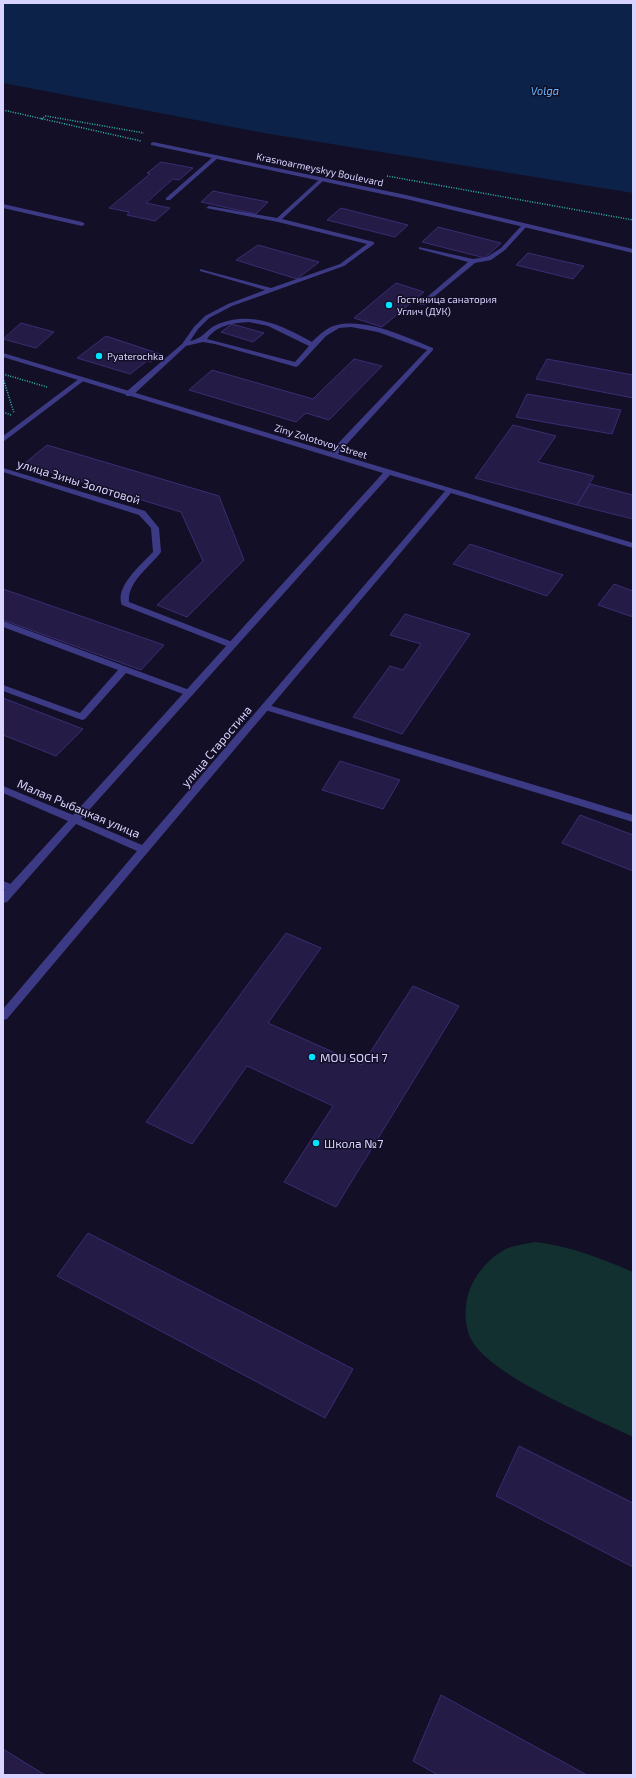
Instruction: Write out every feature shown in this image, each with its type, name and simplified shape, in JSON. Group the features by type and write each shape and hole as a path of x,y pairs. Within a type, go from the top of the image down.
{"street":[{"name":"Krasnoarmeyskyy Boulevard","path":"153,144 524,225 633,251"},
{"path":"168,199 216,158"},
{"path":"278,220 321,180"},
{"path":"3,206 82,224"},
{"path":"129,394 184,345 196,328 207,317 230,305 342,265 372,243 278,220 209,208"},
{"path":"421,248 473,261 488,259 503,249 524,225"},
{"path":"422,304 473,261"},
{"path":"202,270 270,290"},
{"path":"203,340 208,332 219,326 232,321 248,319 260,320 274,325 314,346"},
{"path":"184,345 203,340 216,342 296,365 328,330 353,326 367,327 396,335 431,349 332,455"},
{"name":"Ziny Zolotovoy Street","path":"3,356 388,472 449,492 633,546"},
{"path":"3,440 82,380"},
{"name":"улица Зины Золотовой","path":"3,470 142,512 155,528 157,552 127,586 124,594 125,603 232,645"},
{"path":"3,899 8,887 74,820 388,472"},
{"name":"улица Старостина","path":"3,1016 449,492"},
{"path":"3,624 189,693"},
{"path":"3,688 82,717 124,669"},
{"path":"265,707 588,804 633,819"},
{"name":"Малая Рыбацкая улица","path":"3,789 144,850"}],"path":[{"path":"3,110 153,144"},
{"path":"40,119 46,116 145,134"},
{"path":"385,176 633,220"},
{"path":"3,374 65,392"},
{"path":"3,378 14,416"}],"green space":[{"path":"535,1242 560,1246 585,1253 633,1272 633,1437 543,1394 519,1380 497,1366 480,1351 470,1337 466,1320 466,1307 470,1289 480,1271 502,1251 511,1247"}],"water":[{"name":"Volga","path":"3,3 633,3 633,193 264,133 3,83"}],"building":[{"path":"161,162 193,168 179,180 173,179 146,203 170,208 155,221 127,215 129,212 109,208 150,174 147,173"},
{"path":"213,191 268,202 256,214 201,202"},
{"path":"341,208 408,225 395,237 327,220"},
{"path":"438,227 501,243 485,258 422,242"},
{"path":"258,245 319,262 297,279 236,260"},
{"path":"528,253 584,266 573,279 516,265"},
{"name":"Гостиница санатория Углич (ДУК)","path":"396,283 424,292 382,327 354,318"},
{"path":"21,323 54,332 36,348 3,339"},
{"path":"232,324 264,333 253,342 221,332"},
{"path":"106,336 160,354 151,362 147,361 130,374 77,358"},
{"path":"354,359 382,366 329,420 306,413 296,422 189,390 212,370 313,399"},
{"path":"547,359 633,375 633,398 536,379"},
{"path":"527,394 621,410 612,434 516,417"},
{"path":"513,425 556,436 538,462 594,476 577,505 475,478"},
{"path":"47,445 219,496 244,560 187,617 157,605 203,561 181,512 24,464"},
{"path":"590,484 633,495 633,519 577,505"},
{"path":"470,544 563,575 547,596 453,564"},
{"path":"614,584 633,591 633,617 598,605"},
{"path":"3,589 164,645 141,670 3,620"},
{"path":"405,614 470,634 402,734 353,717 390,666 403,670 421,644 390,635"},
{"path":"3,698 83,729 56,756 3,735"},
{"path":"340,761 400,780 383,809 322,790"},
{"path":"580,815 633,835 633,871 562,843"},
{"path":"286,933 321,948 268,1023 362,1065 413,986 459,1006 336,1207 284,1182 333,1106 247,1066 192,1144 146,1122"},
{"path":"88,1233 353,1369 325,1418 57,1276"},
{"path":"519,1446 633,1503 633,1567 496,1496"},
{"path":"441,1695 587,1775 438,1775 413,1761"},
{"path":"3,1749 45,1775 3,1775"}],"place":[{"name":"Гостиница санатория Углич (ДУК)","path":"389,305"},
{"name":"Pyaterochka","path":"99,356"},
{"name":"MOU SOCH 7","path":"312,1057"},
{"name":"Школа №7","path":"316,1143"}]}
